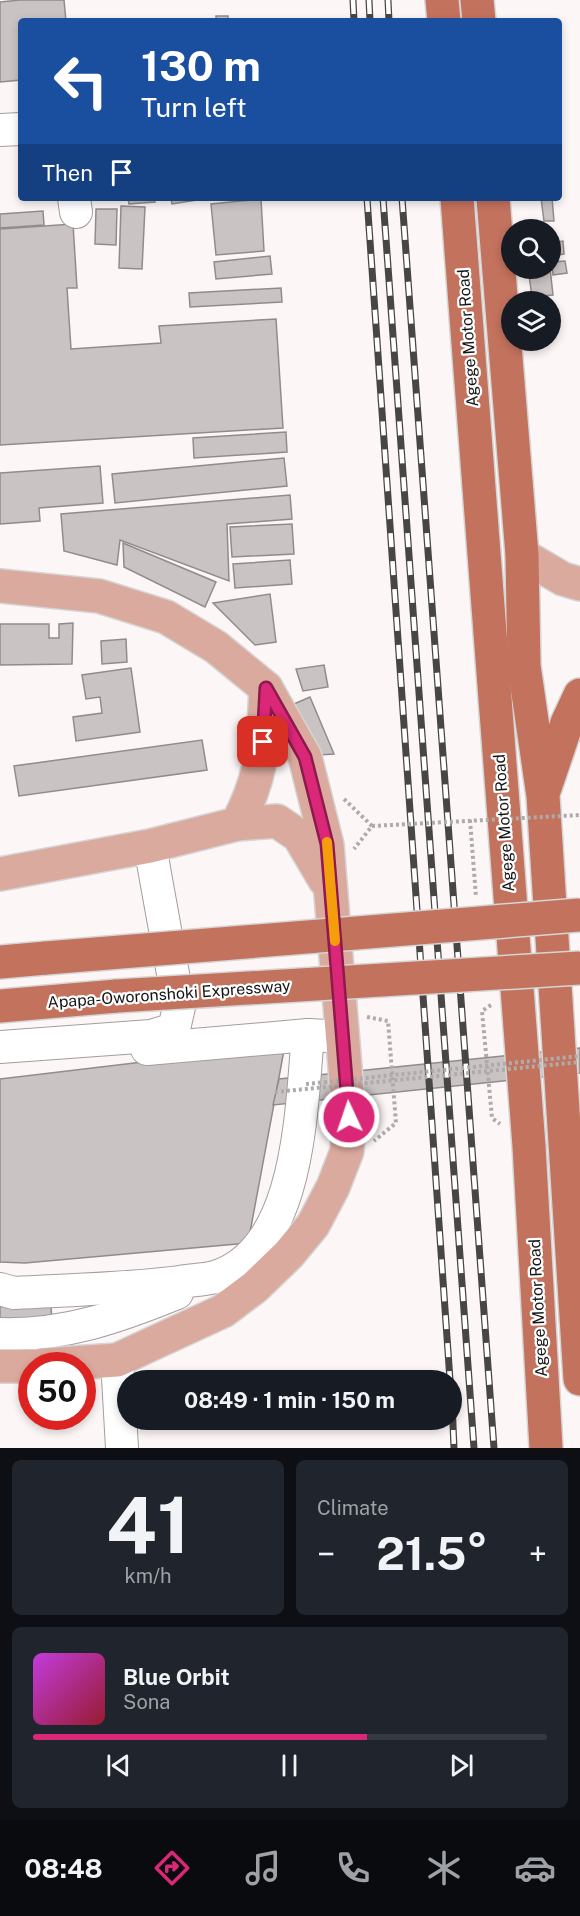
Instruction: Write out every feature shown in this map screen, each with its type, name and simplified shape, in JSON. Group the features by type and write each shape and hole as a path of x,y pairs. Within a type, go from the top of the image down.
{"highway":[{"path":"442,0 444,18"},
{"path":"477,0 479,18"},
{"name":"Agege Motor Road","path":"457,201 529,1146 546,1448"},
{"path":"493,201 522,555 524,666 543,796 576,1234 580,1379"},
{"path":"543,796 567,723 580,695"},
{"path":"0,962 580,915"},
{"name":"Apapa-Oworonshoki Expressway","path":"0,1006 117,996 580,968"}],"main road":[{"path":"522,555 562,579 580,584"},
{"path":"0,586 99,596 166,617 216,646 266,688 305,757 327,844 349,1117 347,1151 333,1187 313,1225 289,1254 264,1279 223,1311 117,1360 96,1361"},
{"path":"237,824 253,794 262,760 266,688"},
{"path":"0,874 150,846 237,824 277,821 299,836 316,862 332,896"},
{"path":"0,1366 18,1366"}],"street":[{"path":"0,130 18,129"},
{"path":"0,1047 151,1036 174,1029 179,1007 150,846"},
{"path":"0,1334 30,1335 74,1329 141,1308 216,1277 251,1257 271,1231 293,1170 308,1035"},
{"path":"0,1064 308,1035 344,1037"},
{"path":"0,1289 15,1293 149,1286 216,1277"},
{"path":"117,1360 122,1448"}],"path":[{"path":"372,826 580,815"},
{"path":"470,820 474,879"},
{"path":"482,1011 492,1118"},
{"path":"388,1022 396,1123"},
{"path":"306,1084 580,1056"},
{"path":"276,1092 580,1062"}],"building":[{"path":"64,0 66,18 18,18 18,80 0,82 0,2"},
{"path":"216,16 228,16 228,18 216,18"},
{"path":"128,201 155,202 129,204"},
{"path":"172,201 191,201 172,204"},
{"path":"261,201 264,251 216,255 211,204"},
{"path":"541,201 552,201 554,219 544,219"},
{"path":"121,206 145,207 142,269 119,268"},
{"path":"96,209 117,209 116,245 95,244"},
{"path":"43,211 44,225 0,228 0,214"},
{"path":"73,224 77,288 67,288 71,349 161,343 159,326 276,319 283,428 0,445 0,229"},
{"path":"561,241 563,241 564,254 561,254"},
{"path":"270,256 272,274 216,279 214,262"},
{"path":"561,261 565,261 567,273 561,274"},
{"path":"530,279 551,279 553,291 531,291"},
{"path":"281,288 282,302 190,307 189,293"},
{"path":"286,432 287,452 194,458 193,438"},
{"path":"284,458 287,486 115,503 112,474"},
{"path":"100,466 103,503 39,508 40,521 0,524 0,473"},
{"path":"290,495 292,519 227,524 229,581 120,540 117,565 64,551 61,514"},
{"path":"292,524 294,554 232,557 230,527"},
{"path":"123,543 216,582 205,607 124,567"},
{"path":"290,560 292,584 235,588 233,564"},
{"path":"270,594 276,642 255,645 213,603"},
{"path":"73,623 72,664 0,665 0,624 49,624 49,638 59,638 59,624"},
{"path":"126,639 127,662 102,664 101,641"},
{"path":"324,665 328,687 303,691 296,669"},
{"path":"131,668 140,732 76,741 73,717 102,713 100,697 86,699 82,675"},
{"path":"310,697 334,754 318,755 294,704"},
{"path":"202,740 207,770 19,796 14,766"},
{"path":"285,1045 248,1243 25,1263 0,1262 0,1079"},
{"path":"580,1048 580,1073 273,1105 279,1079"},
{"path":"0,1305 51,1305 52,1325 0,1328"}],"railway":[{"path":"353,0 354,18"},
{"path":"369,0 370,18"},
{"path":"388,0 389,18"},
{"path":"367,201 449,1370"},
{"path":"383,201 474,1448"},
{"path":"402,201 494,1448"},
{"path":"453,1430 454,1448"}],"slow traffic":[{"path":"327,842 335,941"}],"route":[{"path":"263,742 266,688 305,757 327,844 349,1117"}]}
